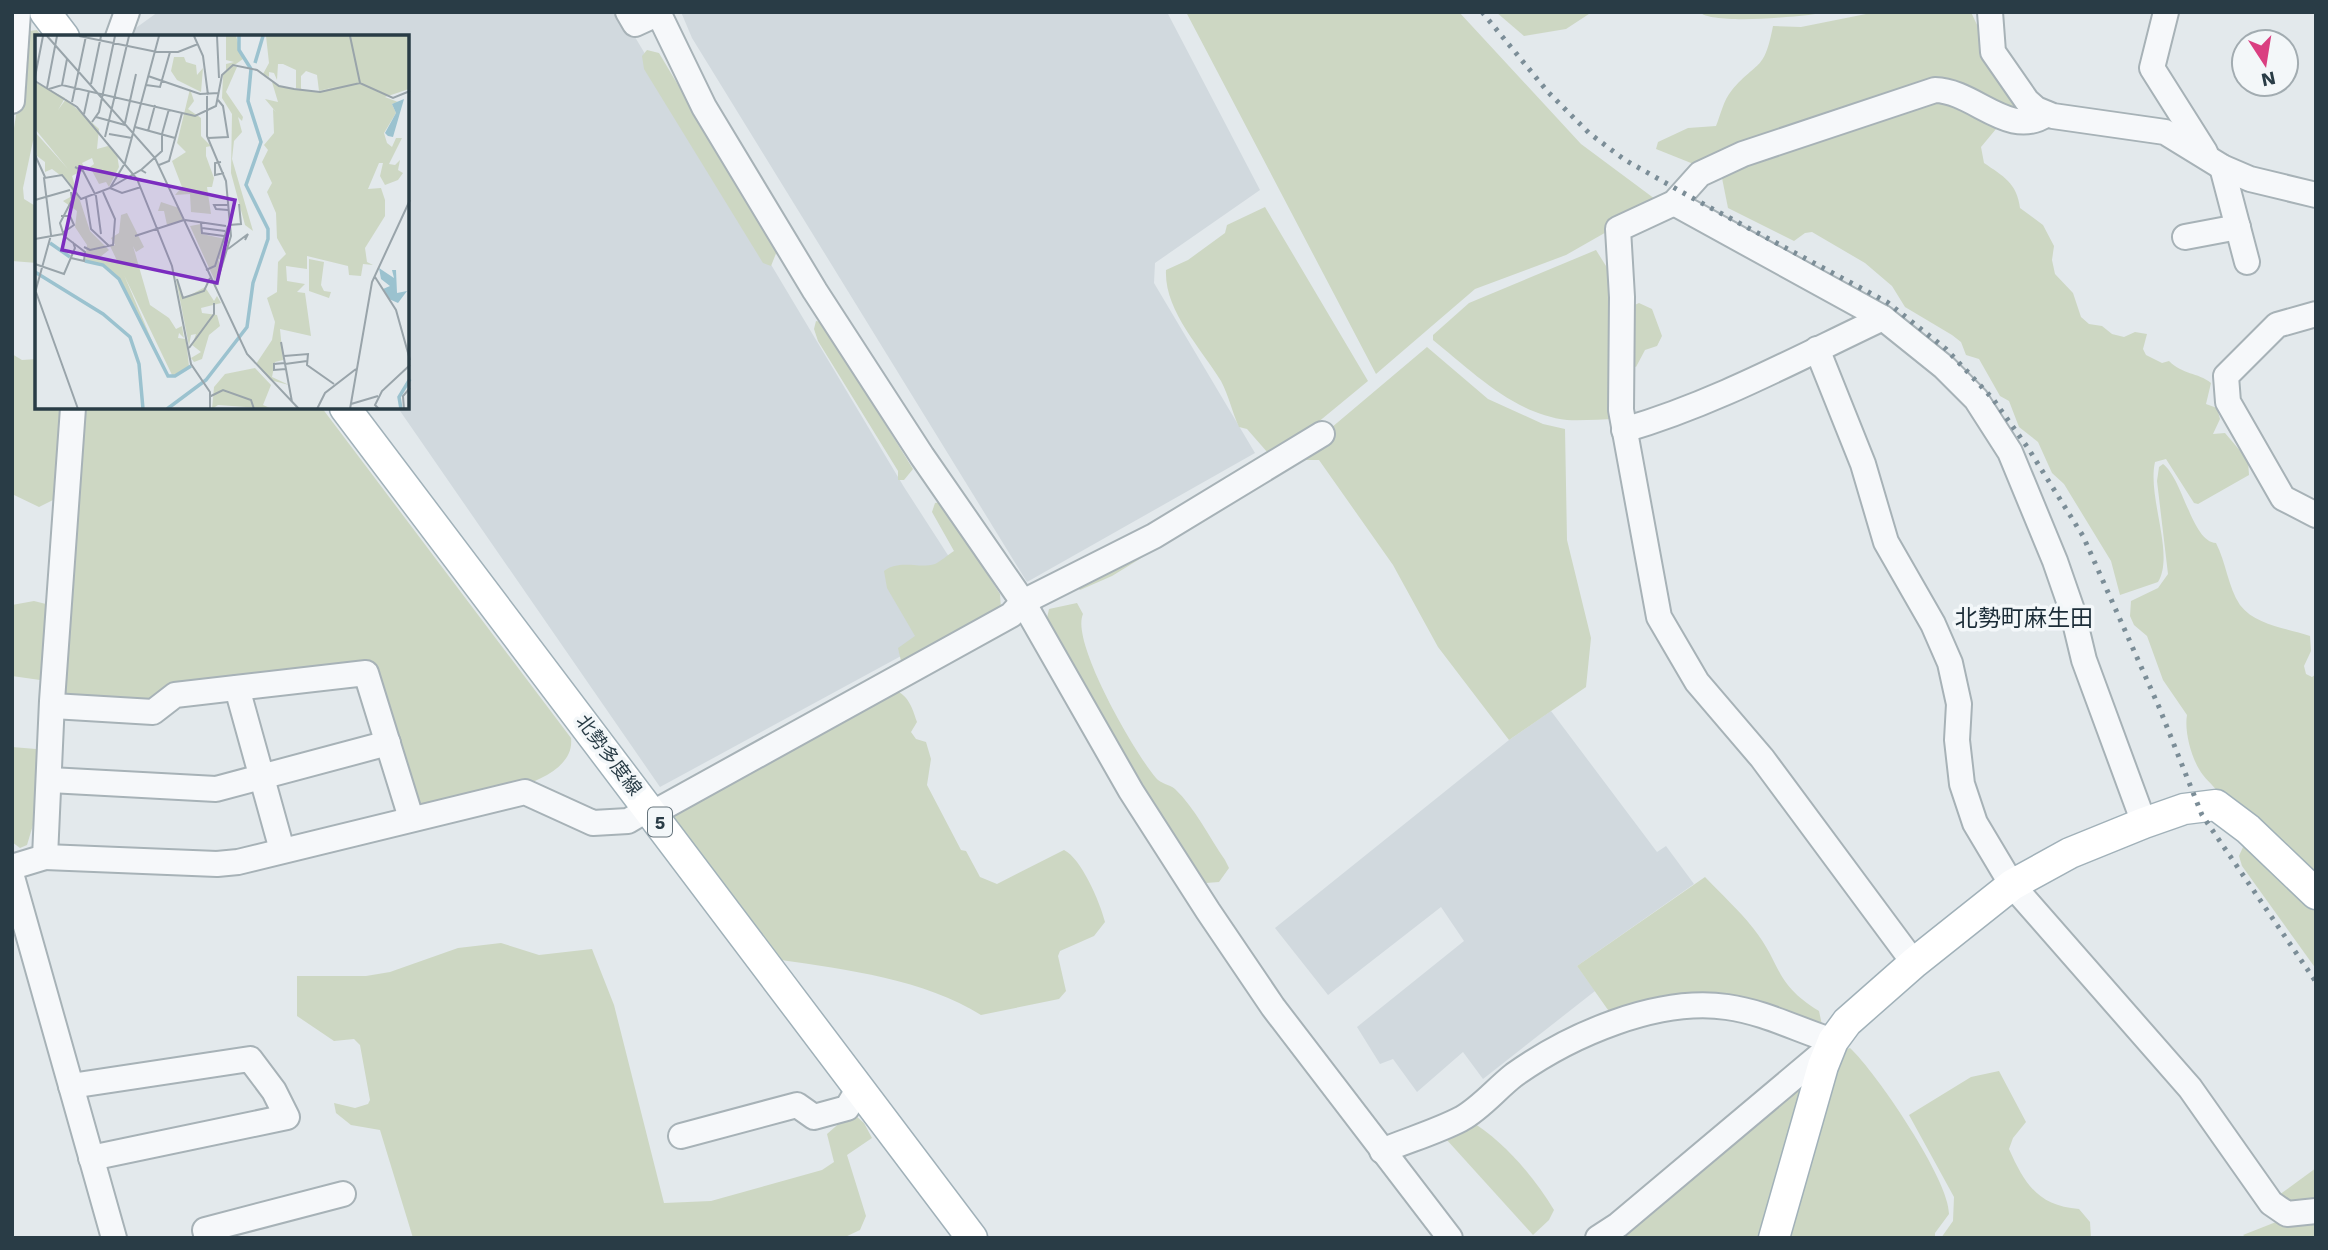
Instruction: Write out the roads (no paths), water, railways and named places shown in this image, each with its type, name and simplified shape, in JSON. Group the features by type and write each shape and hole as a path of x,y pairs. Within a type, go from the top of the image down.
{"main road":[{"path":"45,12 62,35"},
{"name":"北勢多度線","path":"347,410 972,1238"},
{"path":"1774,1238 1832,1043 1847,1022 1914,963 2012,886 2070,853 2144,823 2184,809 2216,805 2248,829 2316,894"}],"street":[{"path":"12,101 18,12"},
{"path":"119,35 127,12"},
{"path":"628,12 635,24 659,13 704,107 815,291 922,456 1023,602 1131,790 1208,911 1273,1007 1450,1238"},
{"path":"1990,12 1993,52 2027,101 2047,114 2165,132 2250,179 2316,195"},
{"path":"2166,12 2152,68 2215,161 2247,262"},
{"path":"1914,963 1762,758 1697,682 1659,617 1621,410 1622,297 1618,229 1674,203 1700,174 1743,153 1935,90 1952,90 2002,117 2020,123 2035,122 2047,114"},
{"path":"1674,203 1883,318 1944,367 1976,399 2010,452 2059,574 2073,610 2084,660 2144,823"},
{"path":"2185,237 2238,227"},
{"path":"2316,314 2277,325 2226,376 2228,402 2283,498 2316,515"},
{"path":"1624,430 1664,419 1883,318"},
{"path":"1817,349 1863,464 1886,541 1933,624 1950,663 1959,704 1957,740 1962,784 1975,823 2012,886 2190,1088 2271,1203 2287,1214 2316,1211"},
{"path":"45,857 73,410"},
{"path":"12,867 45,857 217,864 525,792 593,823 628,821 652,811 1011,615 1023,602 1154,536 1322,434"},
{"path":"53,706 153,712 175,695 366,673 411,818"},
{"path":"236,688 282,850"},
{"path":"50,780 216,789 388,743"},
{"path":"12,877 114,1238"},
{"path":"1382,1151 1463,1118 1514,1076 1573,1040 1597,1028 1648,1014 1686,1005 1724,1006 1745,1010 1832,1043 1618,1225 1598,1238"},
{"path":"71,1086 250,1059 274,1091 286,1117 92,1158"},
{"path":"681,1136 797,1105 814,1117 846,1108 859,1088"},
{"path":"207,1238 205,1230 343,1194"}],"railway":[{"path":"1482,12 1548,92 1589,133 1625,160 1887,302 1946,349 1993,399 2028,448 2083,536 2159,707 2202,815 2316,982"}],"district":[{"name":"北勢町麻生田","path":"2024,618"}]}
